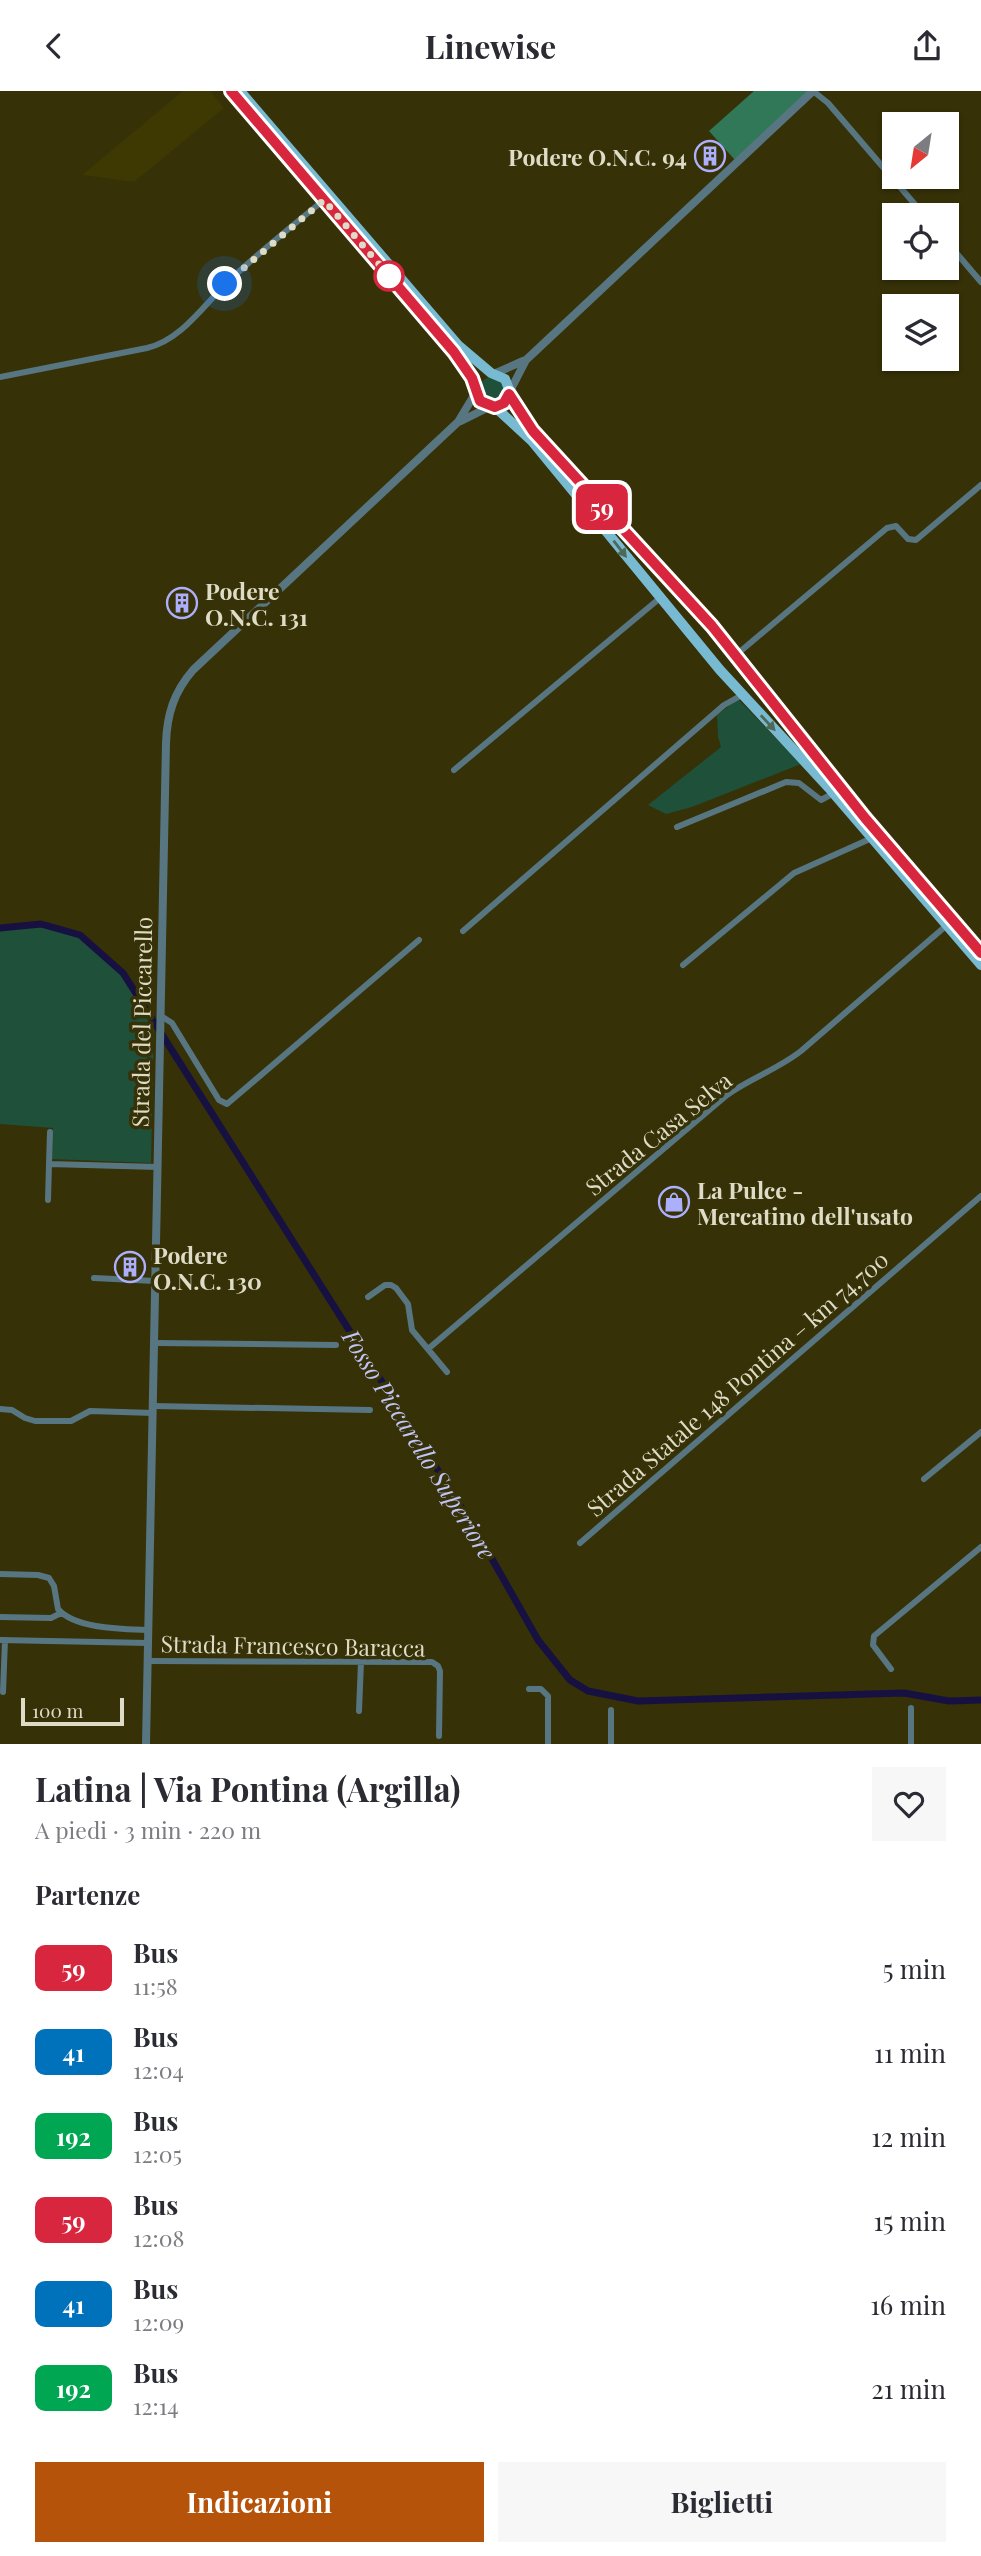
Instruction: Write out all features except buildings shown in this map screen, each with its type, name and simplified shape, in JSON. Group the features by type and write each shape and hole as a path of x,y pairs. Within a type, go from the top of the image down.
{"main road":[{"path":"231,91 454,352 480,401 492,407 532,440 742,695 834,793 981,965"},
{"path":"240,91 458,345 505,379 522,416 542,441 694,605 865,818 981,953"},
{"path":"476,389 481,377 494,373"},
{"path":"492,407 504,403 509,392"}],"street":[{"path":"509,392 526,360 813,91 828,103 914,203"},
{"path":"0,377 162,343 192,318 236,274 324,200"},
{"path":"959,256 981,282"},
{"path":"494,373 526,360"},
{"name":"Strada del Piccarello","path":"146,1744 166,738 169,713 175,695 202,661 458,422 476,389"},
{"name":"Strada del Piccarello","path":"458,422 492,407"},
{"path":"736,656 887,528 896,526 908,539 916,540 981,485"},
{"path":"454,771 660,598"},
{"path":"463,930 724,705 742,695"},
{"path":"677,827 786,782 799,783 821,800 834,793"},
{"path":"683,965 791,875 872,838"},
{"name":"Strada Casa Selva","path":"428,1349 727,1095 739,1086 776,1069 802,1051 947,925"},
{"path":"161,1016 172,1023 219,1100 227,1104 419,940"},
{"path":"48,1200 50,1132"},
{"path":"49,1164 158,1167"},
{"name":"Strada Statale 148 Pontina – km 74,700","path":"580,1543 981,1196"},
{"path":"94,1278 155,1282"},
{"path":"368,1297 385,1285 396,1288 408,1304 411,1328 447,1372"},
{"path":"154,1343 336,1345"},
{"path":"0,1409 12,1410 33,1421 71,1421 90,1411 370,1409"},
{"path":"924,1479 981,1433"},
{"path":"891,1669 873,1645 874,1636 981,1547"},
{"path":"0,1574 41,1575 49,1578 53,1583 61,1613 102,1628 148,1630"},
{"path":"0,1617 48,1618 61,1613"},
{"path":"3,1692 2,1640 148,1643"},
{"name":"Strada Francesco Baracca","path":"147,1661 429,1662 438,1666 440,1673 439,1736"},
{"path":"359,1711 361,1662"},
{"path":"528,1689 541,1689 548,1696 548,1744"},
{"path":"911,1708 911,1744"},
{"path":"611,1710 611,1744"}],"shaded area":[{"path":"183,91 210,91 224,108 134,182 82,175"}],"green space":[{"path":"754,91 811,91 735,160 709,131"},
{"path":"492,377 501,381 505,390 501,399 492,403 483,399 479,390 483,381"},
{"path":"738,699 801,764 692,807 666,814 648,805 721,747 717,715"},
{"path":"41,924 80,935 123,973 154,1020 151,1163 52,1159 53,1128 0,1124 0,928"}],"waterway":[{"name":"Fosso Piccarello Superiore","path":"0,928 41,924 80,935 123,973 475,1529 538,1640 570,1680 588,1691 638,1701 904,1693 949,1701 981,1700"}],"bus line":[{"name":"59","path":"231,91 454,352 472,378 480,401 489,407 495,407 504,403 509,394 533,431 712,626 865,818 981,953"}],"place":[{"name":"Podere O.N.C. 94","path":"710,156"},
{"name":"Podere O.N.C. 131","path":"182,603"},
{"name":"La Pulce - Mercatino dell'usato","path":"674,1202"},
{"name":"Podere O.N.C. 130","path":"130,1267"}],"route":[{"path":"225,284 324,200 389,276"}]}
